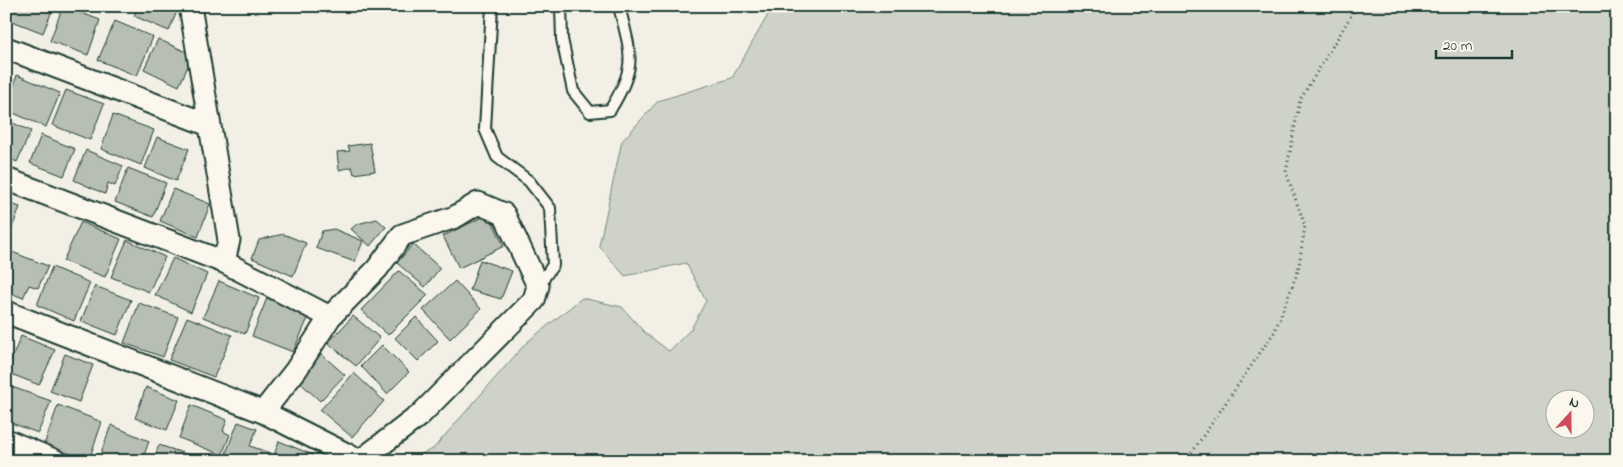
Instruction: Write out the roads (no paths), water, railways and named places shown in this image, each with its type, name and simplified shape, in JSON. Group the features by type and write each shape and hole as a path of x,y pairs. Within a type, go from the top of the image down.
{"street":[{"path":"190,6 229,240 224,262"},
{"path":"6,48 209,125"},
{"path":"6,179 224,262 330,317"},
{"path":"6,312 262,412 360,461 420,415 534,300 538,286 504,214 478,203 455,217 402,235 377,270 330,317 296,370 262,412"},
{"path":"16,449 56,461"}],"lane":[{"path":"492,6 486,129 497,157 529,181 550,208 553,266 538,286"},
{"path":"561,6 562,39 573,91 590,112 610,110 624,87 631,57 619,6"}]}
